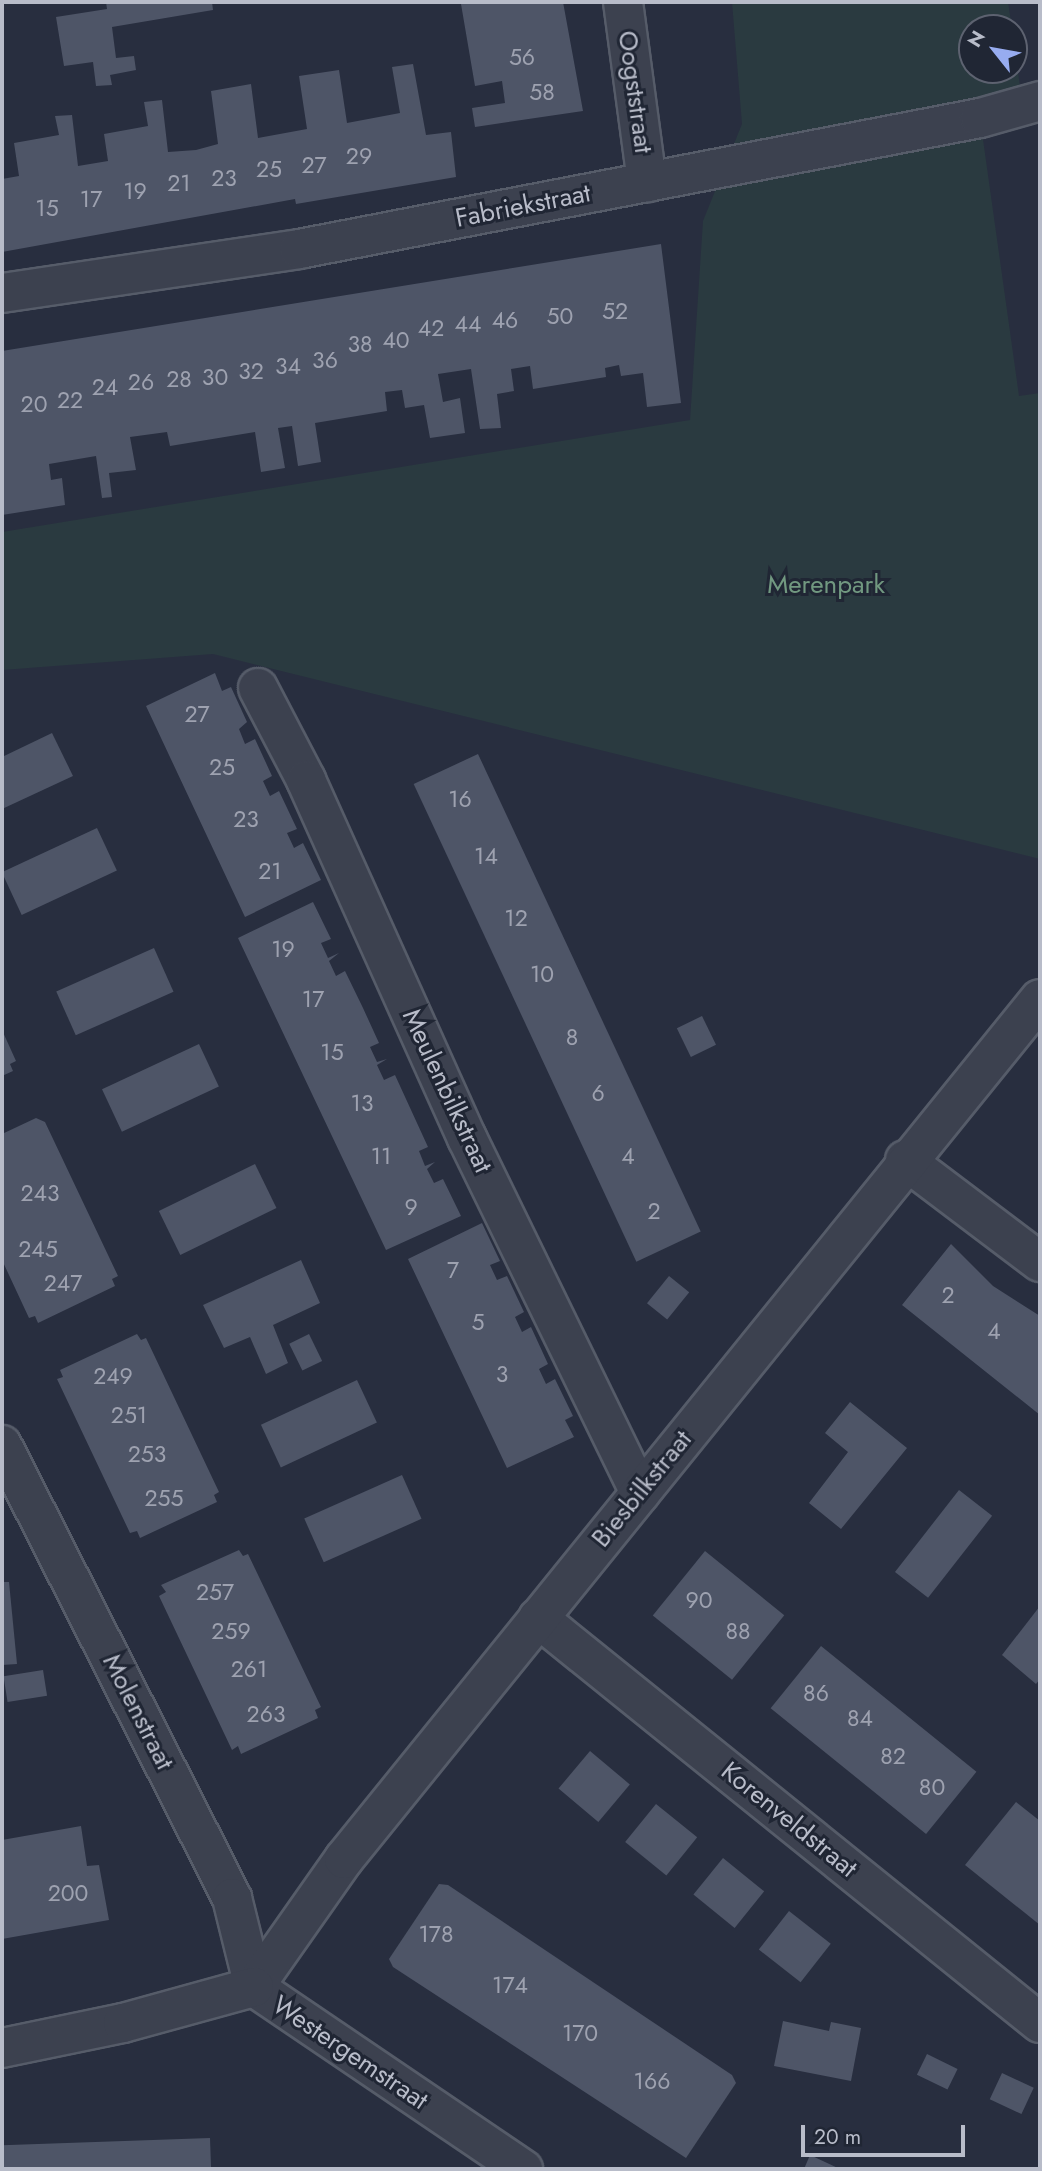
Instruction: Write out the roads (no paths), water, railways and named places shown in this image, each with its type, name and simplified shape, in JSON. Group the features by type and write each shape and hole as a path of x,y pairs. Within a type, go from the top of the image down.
{"street":[{"name":"Oogststraat","path":"622,2 647,182"},
{"name":"Fabriekstraat","path":"2,293 299,249 980,118 1040,101"},
{"name":"Meulenbilkstraat","path":"258,688 306,780 467,1138 640,1493"},
{"name":"Biesbilkstraat","path":"254,1987 295,1923 905,1160 1040,999"},
{"path":"905,1160 1040,1262"},
{"name":"Molenstraat","path":"2,1445 232,1898 254,1987"},
{"name":"Korenveldstraat","path":"538,1618 1040,2023"},
{"name":"Westergemstraat","path":"2,2048 122,2024 254,1987 523,2169"}],"park label":[{"name":"Merenpark","path":"826,585"}]}
